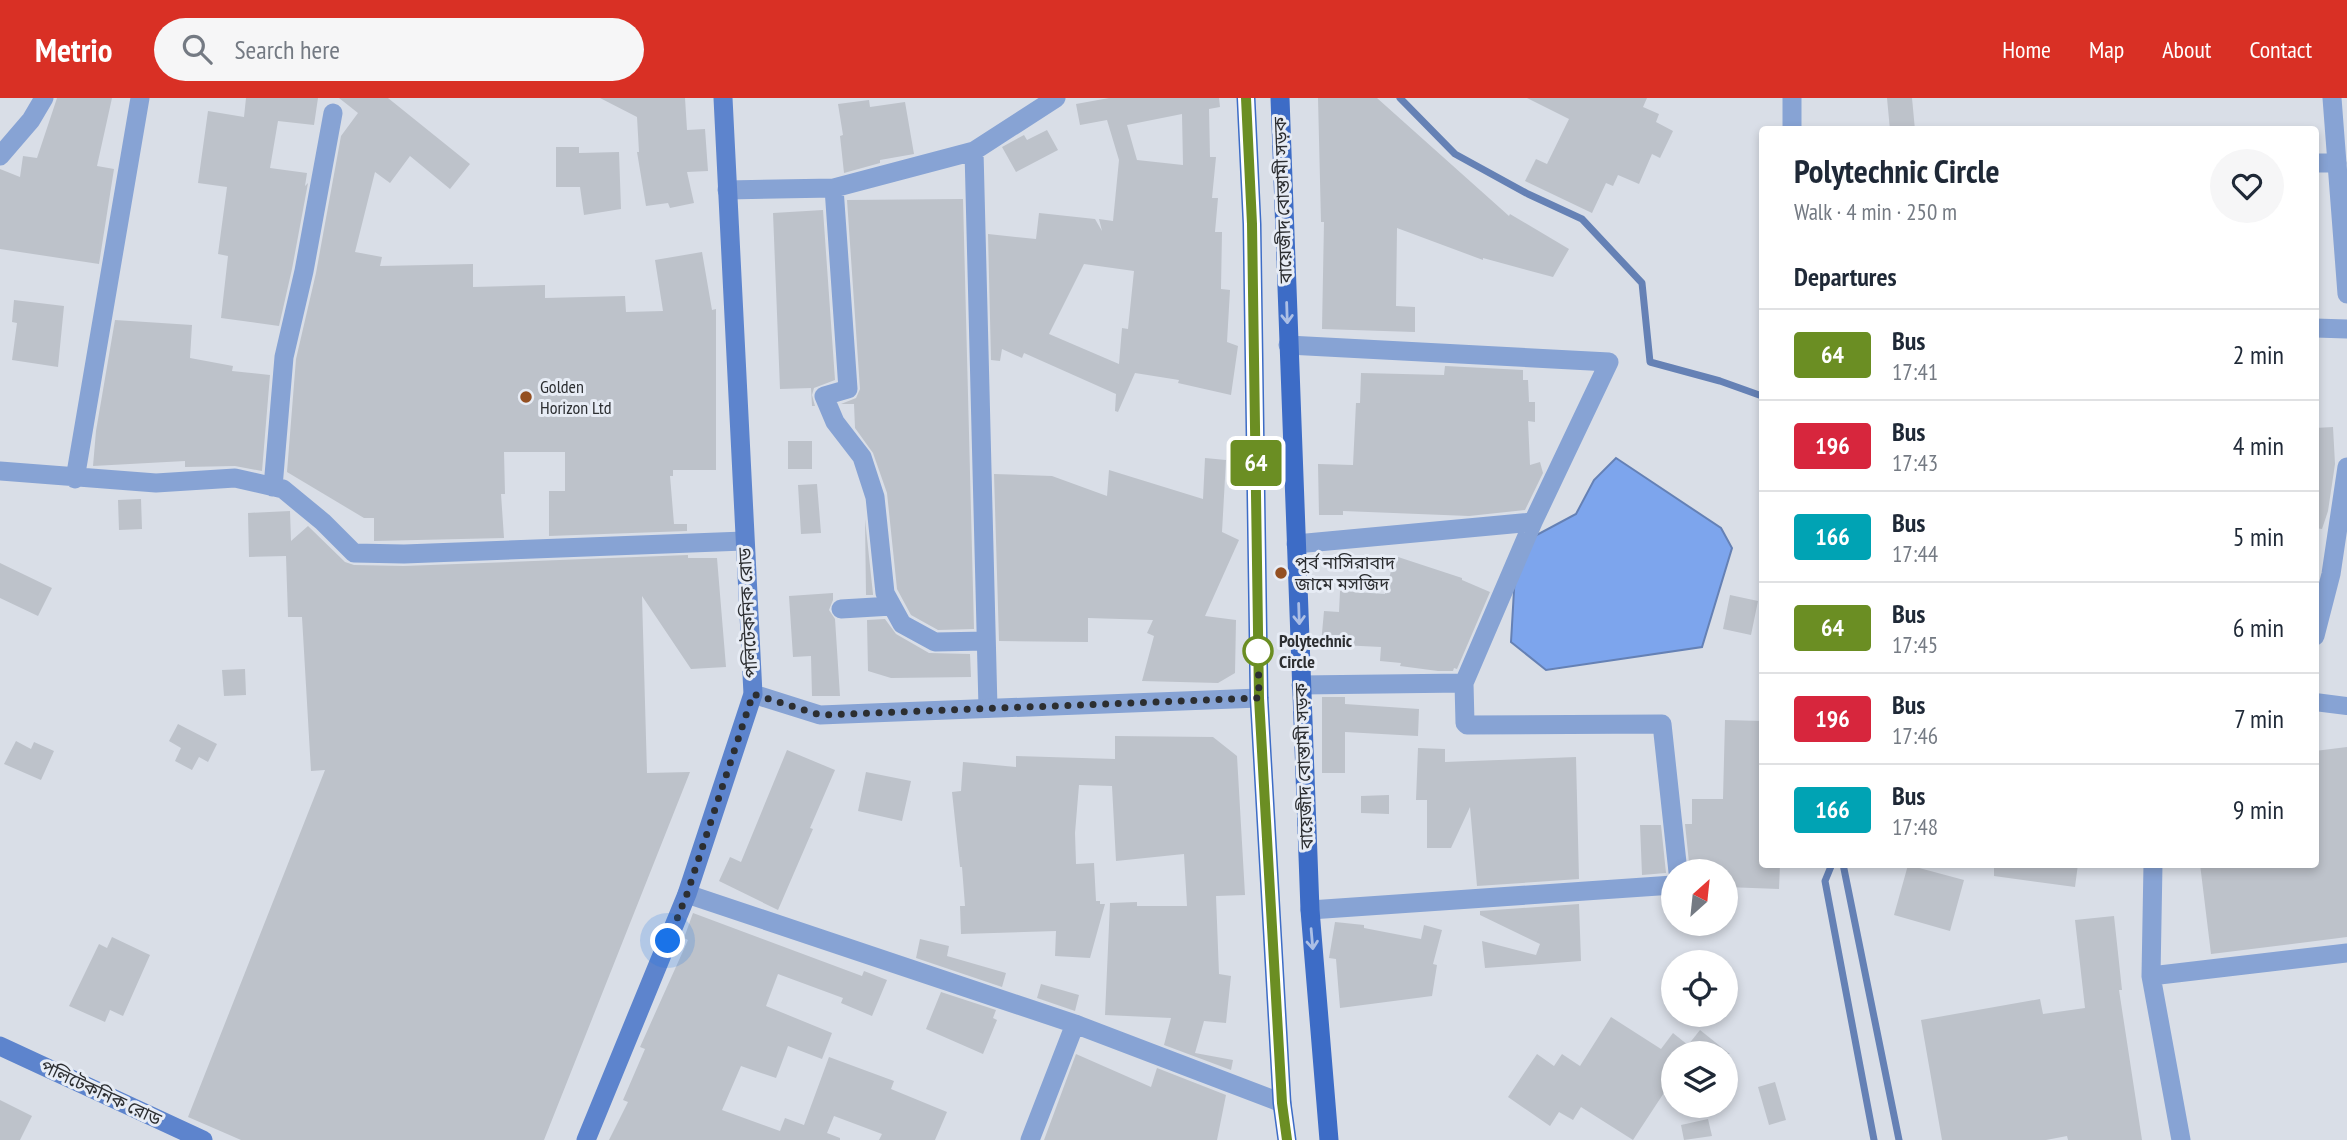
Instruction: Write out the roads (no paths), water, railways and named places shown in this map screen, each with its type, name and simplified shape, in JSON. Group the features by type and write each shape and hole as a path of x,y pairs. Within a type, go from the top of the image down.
{"main road":[{"name":"পলিটেকনিক রোড","path":"586,1140 687,894 753,694 723,98"},
{"name":"বায়েজীদ বোস্তামী সড়ক","path":"1246,98 1252,224 1259,698 1282,1103 1287,1140"},
{"name":"বায়েজীদ বোস্তামী সড়ক","path":"1280,98 1310,910 1329,1140"},
{"name":"পলিটেকনিক রোড","path":"0,1046 203,1140"}],"street":[{"path":"0,156 31,120 44,98"},
{"path":"75,478 140,98"},
{"path":"727,190 834,188 974,151 1056,98"},
{"path":"1792,98 1793,126"},
{"path":"2332,98 2347,295"},
{"path":"273,487 284,358 304,271 333,113"},
{"path":"974,151 988,708"},
{"path":"2319,163 2337,163"},
{"path":"834,188 848,389 824,396 835,422 862,457 871,483 875,497 885,593 902,624 934,642 986,641"},
{"path":"2319,328 2347,329"},
{"path":"1288,345 1609,362 1533,522 1464,683 1465,723 1662,724 1677,859"},
{"path":"2319,620 2331,574 2347,467"},
{"path":"0,471 156,483 235,478 283,489 323,522 354,553 404,554 744,541"},
{"path":"1296,544 1533,522"},
{"path":"841,609 892,606"},
{"path":"1301,685 1464,683"},
{"path":"753,694 820,715 1259,698"},
{"path":"2319,702 2347,706"},
{"path":"2153,868 2151,976 2180,1140"},
{"path":"1310,910 1661,886"},
{"path":"687,894 1075,1024 1282,1103"},
{"path":"2151,976 2347,953"},
{"path":"1030,1140 1075,1024"}],"water":[{"path":"1616,458 1721,528 1732,548 1702,647 1546,670 1511,642 1515,573 1531,538 1576,514 1594,480"}],"waterway":[{"path":"1400,98 1455,154 1528,194 1582,219 1642,283 1650,362 1759,395"},
{"path":"1830,868 1825,881 1874,1140"},
{"path":"1844,868 1899,1140"}],"place":[{"name":"Golden Horizon Ltd","path":"526,397"},
{"name":"পূর্ব নাসিরাবাদ জামে মসজিদ","path":"1281,573"},
{"name":"Polytechnic Circle","path":"1258,651"}]}
